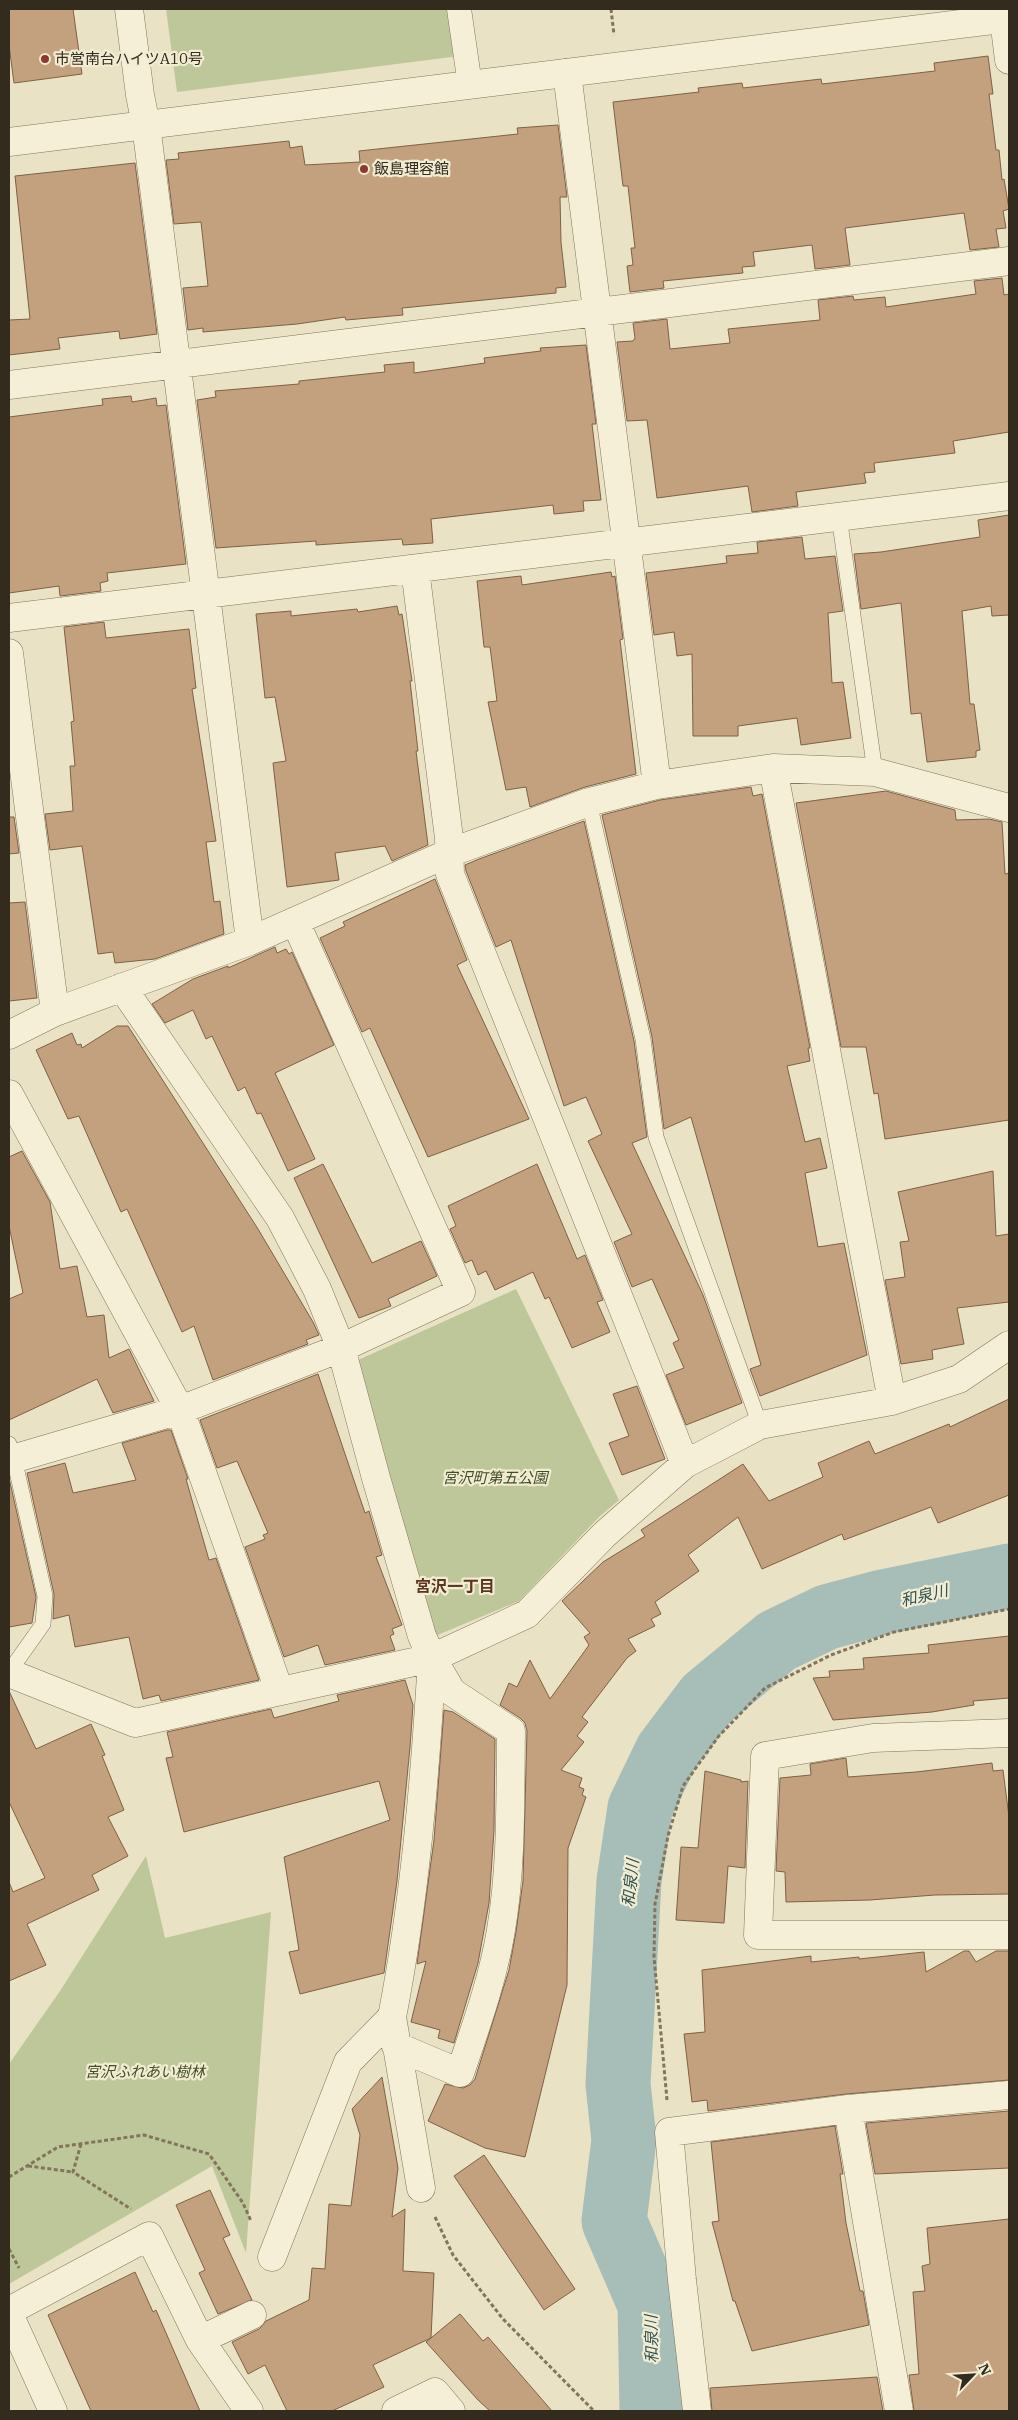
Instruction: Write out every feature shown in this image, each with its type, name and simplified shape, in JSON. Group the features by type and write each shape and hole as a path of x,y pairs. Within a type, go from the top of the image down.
{"street":[{"path":"129,9 140,95 146,125 250,941"},
{"path":"459,9 470,85"},
{"path":"9,142 1007,19 1009,60"},
{"path":"567,73 656,785"},
{"path":"9,384 1009,261"},
{"path":"9,618 415,570 1009,496"},
{"path":"415,570 449,838 450,874 685,1464"},
{"path":"9,653 55,1012"},
{"path":"773,768 892,1402"},
{"path":"9,1035 55,1012 250,941 449,853 589,802 656,785 773,768 875,772 1009,808"},
{"path":"11,1454 180,1410 341,1348 461,1292 296,921"},
{"path":"122,987 280,1218 317,1289 341,1348 378,1487 422,1636 432,1658 452,1692 511,1731 510,1834 501,1929 490,1984 460,2073 396,2046"},
{"path":"9,1094 180,1410 279,1690"},
{"path":"9,1672 135,1723 432,1658 527,1614 605,1534 685,1464 760,1425 892,1402 959,1378 1009,1345"},
{"path":"421,2188 392,2017 402,1967 414,1880 432,1658"},
{"path":"1009,1733 873,1738 765,1756 758,1935 1009,1935"},
{"path":"274,2250 348,2062 392,2017"},
{"path":"698,2411 682,2280 669,2132 848,2109 1009,2095"},
{"path":"848,2109 899,2411"},
{"path":"53,2411 9,2313 149,2236 200,2340 249,2411"},
{"path":"200,2340 252,2315"},
{"path":"396,2411 435,2392 451,2411"}],"lane":[{"path":"839,516 875,772"},
{"path":"589,802 643,1039 656,1138 760,1425"},
{"path":"9,1672 43,1624 45,1596 11,1454"}],"path":[{"path":"611,9 614,39"},
{"path":"9,2177 58,2147 144,2135 209,2154 243,2203 258,2237 274,2250"},
{"path":"73,2172 81,2144"},
{"path":"28,2166 73,2172 133,2210 149,2236"},
{"path":"421,2188 453,2255 503,2319 594,2411"}],"green space":[{"path":"166,9 461,9 467,55 177,92"},
{"name":"宮沢町第五公園","path":"516,1289 619,1500 599,1517 519,1601 428,1639 390,1476 358,1360"},
{"name":"宮沢ふれあい樹林","path":"146,1856 165,1938 271,1912 246,2253 212,2166 9,2284 9,2064 60,1991"}],"building":[{"name":"市営南台ハイツA10号","path":"9,9 73,9 82,74 14,83 9,45"},
{"path":"988,56 993,94 989,94 996,150 999,150 1002,180 1004,179 1009,209 1003,211 1006,228 996,229 999,247 970,250 964,213 845,228 850,265 815,269 812,245 753,252 755,266 742,267 743,273 663,281 664,288 630,292 627,266 633,265 631,248 635,248 628,186 623,186 613,102 699,92 698,88 742,83 743,88 821,79 822,84 935,71 934,63"},
{"path":"558,125 567,197 560,197 561,242 566,287 556,288 556,293 402,308 403,315 346,320 345,317 297,324 203,332 203,328 188,330 183,288 208,286 201,222 174,224 166,160 179,159 178,153 289,141 290,148 302,146 305,165 360,162 359,151 518,134 517,128"},
{"path":"135,163 157,334 120,339 119,331 58,338 60,349 9,355 9,320 30,319 15,176"},
{"path":"1002,278 1004,295 1009,294 1009,432 953,441 955,453 874,463 875,472 864,473 866,483 796,492 798,506 752,512 748,486 657,498 647,420 627,421 617,342 633,341 635,338 633,323 667,319 670,349 730,343 728,329 820,320 818,300 853,296 854,300 885,297 886,307 976,294 974,281"},
{"path":"586,345 596,424 592,424 601,500 583,501 584,511 554,514 553,505 431,519 433,543 403,545 402,539 316,545 316,541 216,548 197,400 216,397 215,391 299,384 299,381 385,372 384,365 414,362 414,373 485,363 484,358 541,351 540,348"},
{"path":"131,396 132,402 156,398 157,406 166,405 186,564 107,573 108,581 100,583 101,591 60,596 59,586 9,593 9,417 103,405 102,399"},
{"path":"1009,515 1009,615 992,616 991,606 962,611 970,704 974,704 980,750 976,751 976,757 927,762 921,713 911,714 901,603 861,609 854,554 881,552 980,537 978,520"},
{"path":"802,537 805,559 835,556 843,611 828,613 832,683 843,682 851,738 801,745 797,718 738,726 738,736 693,736 692,654 677,656 674,632 654,635 646,573 727,563 726,556 758,553 757,542"},
{"path":"611,572 612,577 615,576 623,639 620,640 636,774 585,787 530,807 526,787 506,790 488,702 497,701 490,647 484,647 477,581 521,576 522,585"},
{"path":"397,606 399,615 402,614 412,681 410,681 418,751 416,751 428,845 392,861 385,846 335,853 339,880 287,887 273,763 286,761 275,697 265,698 256,614 291,611 291,616 357,609 358,612"},
{"path":"104,622 106,638 189,629 196,688 192,689 216,841 206,842 214,902 220,901 224,934 155,959 115,963 113,952 98,954 82,846 50,850 45,814 73,811 70,766 75,766 71,722 74,721 64,627"},
{"path":"751,787 753,796 762,794 810,1048 808,1048 810,1061 787,1066 805,1142 820,1138 827,1168 805,1173 818,1247 844,1243 867,1355 760,1396 750,1369 761,1365 691,1117 664,1129 652,1037 602,815 660,800"},
{"path":"886,791 955,810 956,820 989,819 1002,822 1005,874 1009,873 1009,1120 885,1139 878,1093 874,1094 866,1047 841,1047 796,803"},
{"path":"9,817 14,817 19,853 9,854"},
{"path":"584,821 634,1041 647,1137 632,1143 703,1295 742,1403 686,1425 666,1375 684,1368 673,1343 679,1340 652,1279 632,1287 614,1242 632,1234 588,1141 602,1134 586,1097 564,1106 511,940 496,947 466,871 465,865 479,859"},
{"path":"435,879 467,960 457,965 529,1119 428,1157 370,1028 362,1032 320,938 345,926 343,922"},
{"path":"25,902 37,998 9,1001 9,903"},
{"path":"275,947 277,953 286,949 289,954 292,952 334,1045 275,1073 315,1159 288,1171 261,1113 257,1114 245,1087 238,1091 212,1036 206,1039 193,1010 165,1023 152,1004 193,979 228,966 228,968"},
{"path":"117,1026 128,1026 258,1229 319,1335 306,1340 308,1344 213,1380 194,1326 182,1332 127,1209 121,1212 79,1116 68,1119 36,1050 72,1033 77,1045 81,1044 82,1048"},
{"path":"22,1151 50,1202 60,1269 77,1266 87,1317 104,1315 109,1358 129,1349 154,1401 113,1413 97,1379 9,1420 9,1299 23,1293 9,1226 9,1157"},
{"path":"323,1164 372,1263 421,1241 437,1276 388,1299 391,1306 359,1318 294,1178"},
{"path":"537,1164 577,1259 585,1255 603,1300 597,1302 610,1332 572,1348 549,1297 545,1299 533,1272 495,1290 486,1271 478,1275 472,1260 465,1263 450,1229 456,1226 448,1206"},
{"path":"993,1171 996,1236 1009,1234 1009,1302 957,1308 964,1344 932,1350 933,1359 901,1364 885,1280 905,1277 900,1242 909,1241 898,1192"},
{"path":"318,1374 365,1513 369,1511 382,1555 376,1557 402,1625 392,1629 394,1634 390,1636 395,1650 325,1665 318,1645 284,1657 245,1547 265,1539 263,1535 268,1533 237,1461 217,1468 200,1420"},
{"path":"637,1386 665,1459 622,1475 609,1443 629,1436 613,1394"},
{"path":"1009,1399 1009,1495 938,1523 931,1507 844,1540 842,1534 762,1569 738,1517 688,1555 699,1571 655,1602 661,1614 651,1619 655,1626 628,1639 636,1651 627,1658 582,1717 588,1722 577,1736 584,1742 561,1770 582,1778 579,1787 584,1789 582,1795 586,1797 568,1848 567,1985 525,2157 485,2148 428,2121 445,2084 463,2088 470,2085 475,2079 509,1970 523,1881 527,1731 525,1723 520,1718 500,1705 509,1683 517,1687 530,1660 550,1699 589,1645 584,1637 590,1633 562,1601 603,1562 645,1536 641,1530 743,1464 769,1501 823,1477 818,1463 869,1441 875,1454 949,1424 950,1427"},
{"path":"171,1430 188,1479 186,1479 209,1560 216,1558 259,1680 161,1701 159,1695 143,1699 129,1637 75,1647 69,1615 53,1619 54,1594 27,1473 65,1463 73,1493 136,1480 122,1443"},
{"path":"9,1478 36,1597 32,1623 9,1627"},
{"path":"1009,1636 1009,1698 973,1701 974,1705 932,1712 833,1720 813,1678 830,1677 829,1671 864,1669 863,1658 929,1653 928,1645"},
{"path":"405,1680 413,1705 410,1747 397,1881 384,1973 300,1994 289,1952 299,1950 284,1857 390,1820 379,1781 184,1832 166,1758 173,1757 167,1732 271,1709 274,1718 339,1701 337,1695"},
{"path":"9,1691 36,1749 91,1724 105,1755 102,1756 124,1810 108,1817 128,1856 92,1875 99,1890 27,1924 46,1965 9,1981 9,1882 13,1892 45,1878 9,1802"},
{"path":"444,1710 453,1712 495,1739 494,1830 489,1903 478,1963 454,2043 438,2038 440,2030 411,2022 426,1961 417,1964 434,1840"},
{"path":"846,1758 848,1777 916,1772 992,1763 993,1771 1003,1770 1009,1817 1009,1894 935,1895 870,1900 786,1902 785,1872 776,1871 780,1778 811,1775 810,1764"},
{"path":"705,1771 741,1780 741,1782 748,1781 745,1868 728,1866 724,1923 676,1920 681,1847 698,1848"},
{"path":"964,1951 969,1951 976,1962 996,1951 1009,1951 1009,2080 846,2094 708,2111 707,2100 692,2102 684,2034 705,2032 702,1970 811,1956 811,1962 924,1952 926,1972"},
{"path":"382,2077 398,2168 392,2217 405,2209 403,2271 434,2273 431,2338 373,2365 384,2387 332,2411 287,2411 265,2365 248,2374 232,2342 259,2329 266,2321 309,2300 312,2268 325,2269 329,2204 351,2206 360,2135 352,2109"},
{"path":"1009,2111 1009,2168 875,2174 866,2123"},
{"path":"835,2126 843,2174 840,2174 846,2223 860,2291 863,2291 869,2325 752,2351 735,2301 733,2301 712,2222 719,2221 711,2142"},
{"path":"484,2155 575,2289 544,2310 454,2176"},
{"path":"210,2190 230,2235 223,2238 252,2300 218,2314 199,2273 205,2270 176,2205"},
{"path":"1009,2219 1009,2411 914,2411 909,2375 919,2374 913,2292 925,2291 922,2266 930,2264 927,2228"},
{"path":"135,2272 153,2312 156,2310 200,2411 91,2411 48,2315"},
{"path":"460,2314 483,2341 488,2337 552,2411 490,2411 478,2400 426,2342"},
{"path":"877,2377 883,2411 712,2411 710,2388"}],"waterway":[{"name":"和泉川","path":"652,2411 650,2304 614,2221 624,2140 618,2084 629,1881 640,1808 667,1752 707,1699 777,1641 827,1617 883,1602 1009,1576"}],"place":[{"name":"市営南台ハイツA10号","path":"45,59"},
{"name":"飯島理容館","path":"364,169"}],"district":[{"name":"宮沢一丁目","path":"455,1586"}]}
